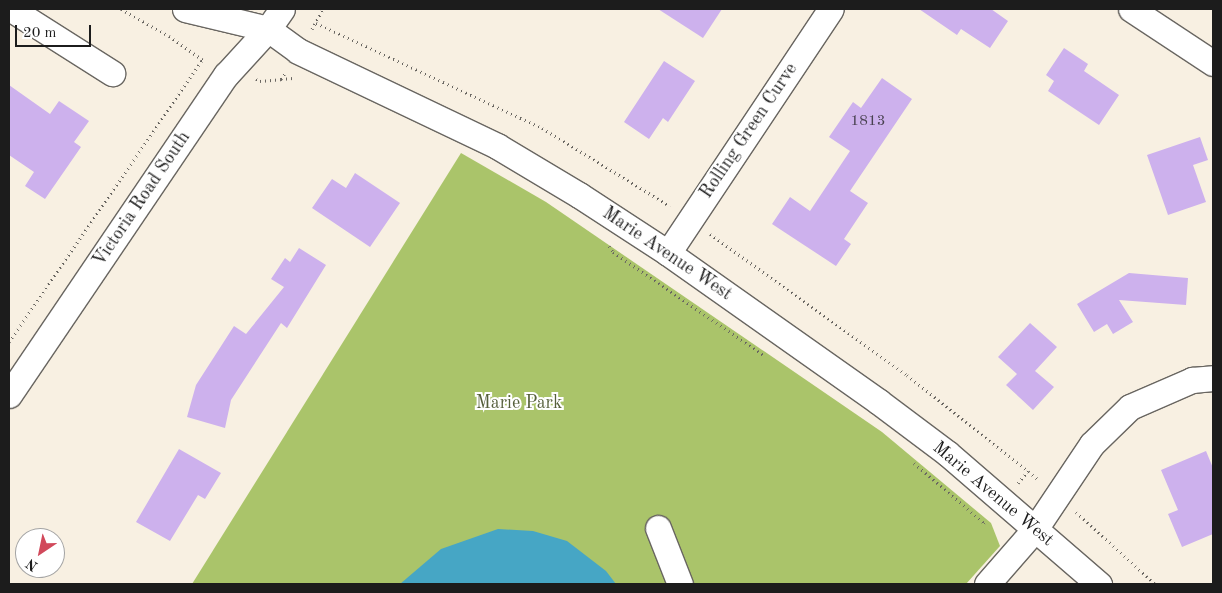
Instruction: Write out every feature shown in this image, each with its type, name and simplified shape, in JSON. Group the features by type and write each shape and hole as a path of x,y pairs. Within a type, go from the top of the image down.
{"street":[{"path":"11,9 112,73"},
{"name":"Marie Avenue West","path":"186,9 268,29 298,51 497,146 579,195 668,253 879,402 947,453 1099,584"},
{"name":"Victoria Road South","path":"9,395 226,76 268,29 282,9"},
{"name":"Rolling Green Curve","path":"668,253 831,9"},
{"path":"1131,9 1213,63"},
{"path":"987,584 1035,529 1092,444 1130,407 1192,380 1213,378"},
{"path":"658,528 680,584"}],"path":[{"path":"9,342 202,59 169,36 121,9"},
{"path":"316,23 323,9"},
{"path":"281,79 297,78"},
{"path":"608,244 613,252 767,357"},
{"path":"910,459 984,523"}],"green space":[{"name":"Marie Park","path":"461,153 546,202 882,432 991,523 1000,546 966,584 192,584"}],"water":[{"path":"498,529 533,531 567,541 606,571 616,584 400,584 441,549"}],"building":[{"path":"658,9 722,9 703,38"},
{"path":"919,9 991,9 1008,21 990,48 961,29 957,35"},
{"path":"1064,48 1088,64 1084,71 1119,95 1099,125 1048,91 1054,81 1046,75"},
{"path":"664,61 695,81 668,122 663,118 649,139 624,122"},
{"path":"882,78 912,99 850,191 868,203 844,239 851,244 836,266 772,224 790,197 810,211 850,151 829,137 853,102 861,108"},
{"path":"9,85 50,114 59,101 89,121 74,142 81,147 45,199 25,186 34,172 9,155"},
{"path":"1200,137 1208,160 1193,165 1206,202 1168,215 1147,155"},
{"path":"355,173 400,203 370,247 312,208 332,179 346,188"},
{"path":"299,248 326,265 287,328 281,323 231,400 225,428 187,417 196,385 234,326 246,334 284,287 271,279 285,258 290,262"},
{"path":"1129,273 1188,278 1186,305 1119,300 1133,322 1113,334 1107,324 1094,332 1077,304"},
{"path":"1030,323 1057,347 1035,371 1054,387 1033,410 1006,385 1017,374 998,357"},
{"path":"179,449 221,473 205,499 198,495 170,541 136,522"},
{"path":"1206,451 1213,468 1213,534 1182,547 1168,514 1178,510 1161,470"}]}
